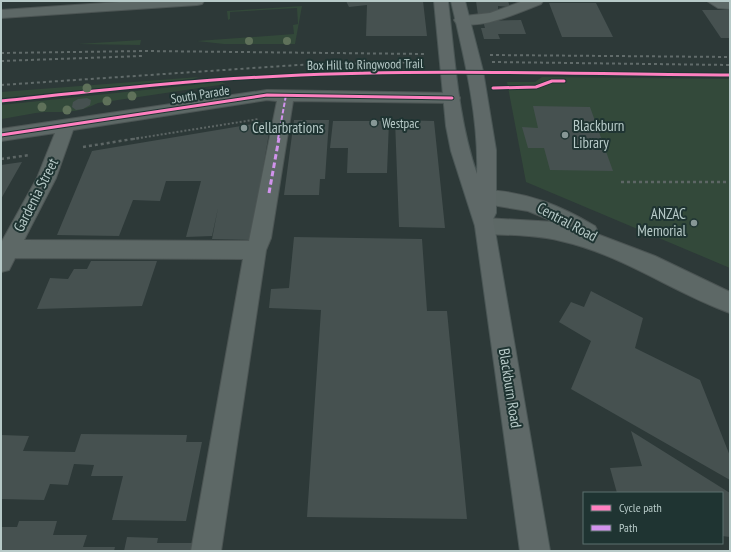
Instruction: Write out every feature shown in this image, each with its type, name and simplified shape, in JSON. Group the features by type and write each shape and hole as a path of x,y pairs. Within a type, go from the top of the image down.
{"main road":[{"name":"Blackburn Road","path":"441,1 455,126 460,151 483,210 535,551"},
{"name":"Blackburn Road","path":"458,1 473,60 488,150 483,210"},
{"path":"452,98 479,98"}],"street":[{"path":"5,14 16,1"},
{"path":"5,14 197,1"},
{"path":"462,20 492,17 536,1"},
{"path":"714,1 723,5 730,5"},
{"path":"206,551 255,250 261,238 286,95"},
{"name":"South Parade","path":"1,135 253,96 286,95 452,98"},
{"name":"Gardenia Street","path":"5,256 59,151 66,125"},
{"name":"Central Road","path":"483,210 508,199 534,204 552,211 620,252"},
{"name":"Central Road","path":"483,210 536,228 587,239 620,252 730,303"},
{"path":"5,256 255,250"}],"path":[{"path":"621,182 730,182"}],"green space":[{"path":"302,6 295,44 224,44 197,41 294,34 293,25 298,24 297,8 230,12 230,19 228,20 227,11"},
{"path":"141,40 140,45 78,44"},
{"path":"199,77 193,79 1,98 1,92"},
{"path":"542,77 730,79 730,268 526,182 507,82 535,82"},
{"path":"221,82 226,84 98,103 84,109 72,111 40,113 1,119 1,105"}],"building":[{"path":"346,1 423,1 427,36 366,36 367,5 349,7"},
{"path":"476,1 508,1 510,7 498,6 498,11 487,15 478,15"},
{"path":"549,3 596,3 613,37 562,37"},
{"path":"702,10 730,10 730,38 721,38"},
{"path":"521,20 526,34 498,34 500,39 484,39 481,28 485,28 483,21"},
{"path":"87,98 91,100 90,105 83,109 76,110 72,107 73,102 78,99"},
{"path":"533,106 590,107 613,171 550,170 544,148 528,148 522,127 538,128"},
{"path":"294,120 329,120 325,179 320,179 319,195 284,195"},
{"path":"395,120 434,121 445,228 399,227"},
{"path":"271,121 251,240 212,239 218,208 212,236 186,237 201,181 166,181 160,201 133,200 119,236 57,235 92,151"},
{"path":"333,121 389,121 387,173 347,173 348,148 330,148"},
{"path":"22,162 1,199 1,165"},
{"path":"294,237 422,239 427,311 447,311 467,519 307,517 321,310 269,308 271,289 289,288"},
{"path":"91,261 157,261 142,306 37,309 50,278 68,279 74,269 87,269"},
{"path":"591,291 643,318 635,348 700,380 730,456 730,480 571,389 591,341 559,322 571,302 584,307"},
{"path":"631,431 730,493 730,537 723,536 723,492 617,492 610,468 642,466"},
{"path":"81,434 187,435 186,442 202,442 186,521 112,520 123,476 91,476 94,465 74,464 68,485 50,484 44,500 1,499 1,435 29,436 23,451 75,452"},
{"path":"19,521 57,521 53,535 87,535 83,547 115,547 114,551 1,551 1,527 17,527"},
{"path":"127,537 158,538 157,543 193,543 191,551 124,551"}],"railway":[{"path":"1,53 145,51 425,54"},
{"path":"490,55 730,57"},
{"path":"1,61 142,56"},
{"path":"1,85 298,65 425,62"},
{"path":"492,62 730,65"}],"marked path":[{"path":"269,193 286,95"}],"cycle path":[{"name":"Box Hill to Ringwood Trail","path":"1,101 212,80 338,74 506,72 730,75"},
{"path":"493,88 536,87 552,81 564,81"},
{"path":"1,135 267,95 452,98"}],"place":[{"name":"Westpac","path":"374,123"},
{"name":"Cellarbrations","path":"244,128"},
{"name":"Blackburn Library","path":"565,135"},
{"name":"ANZAC Memorial","path":"694,223"}]}
